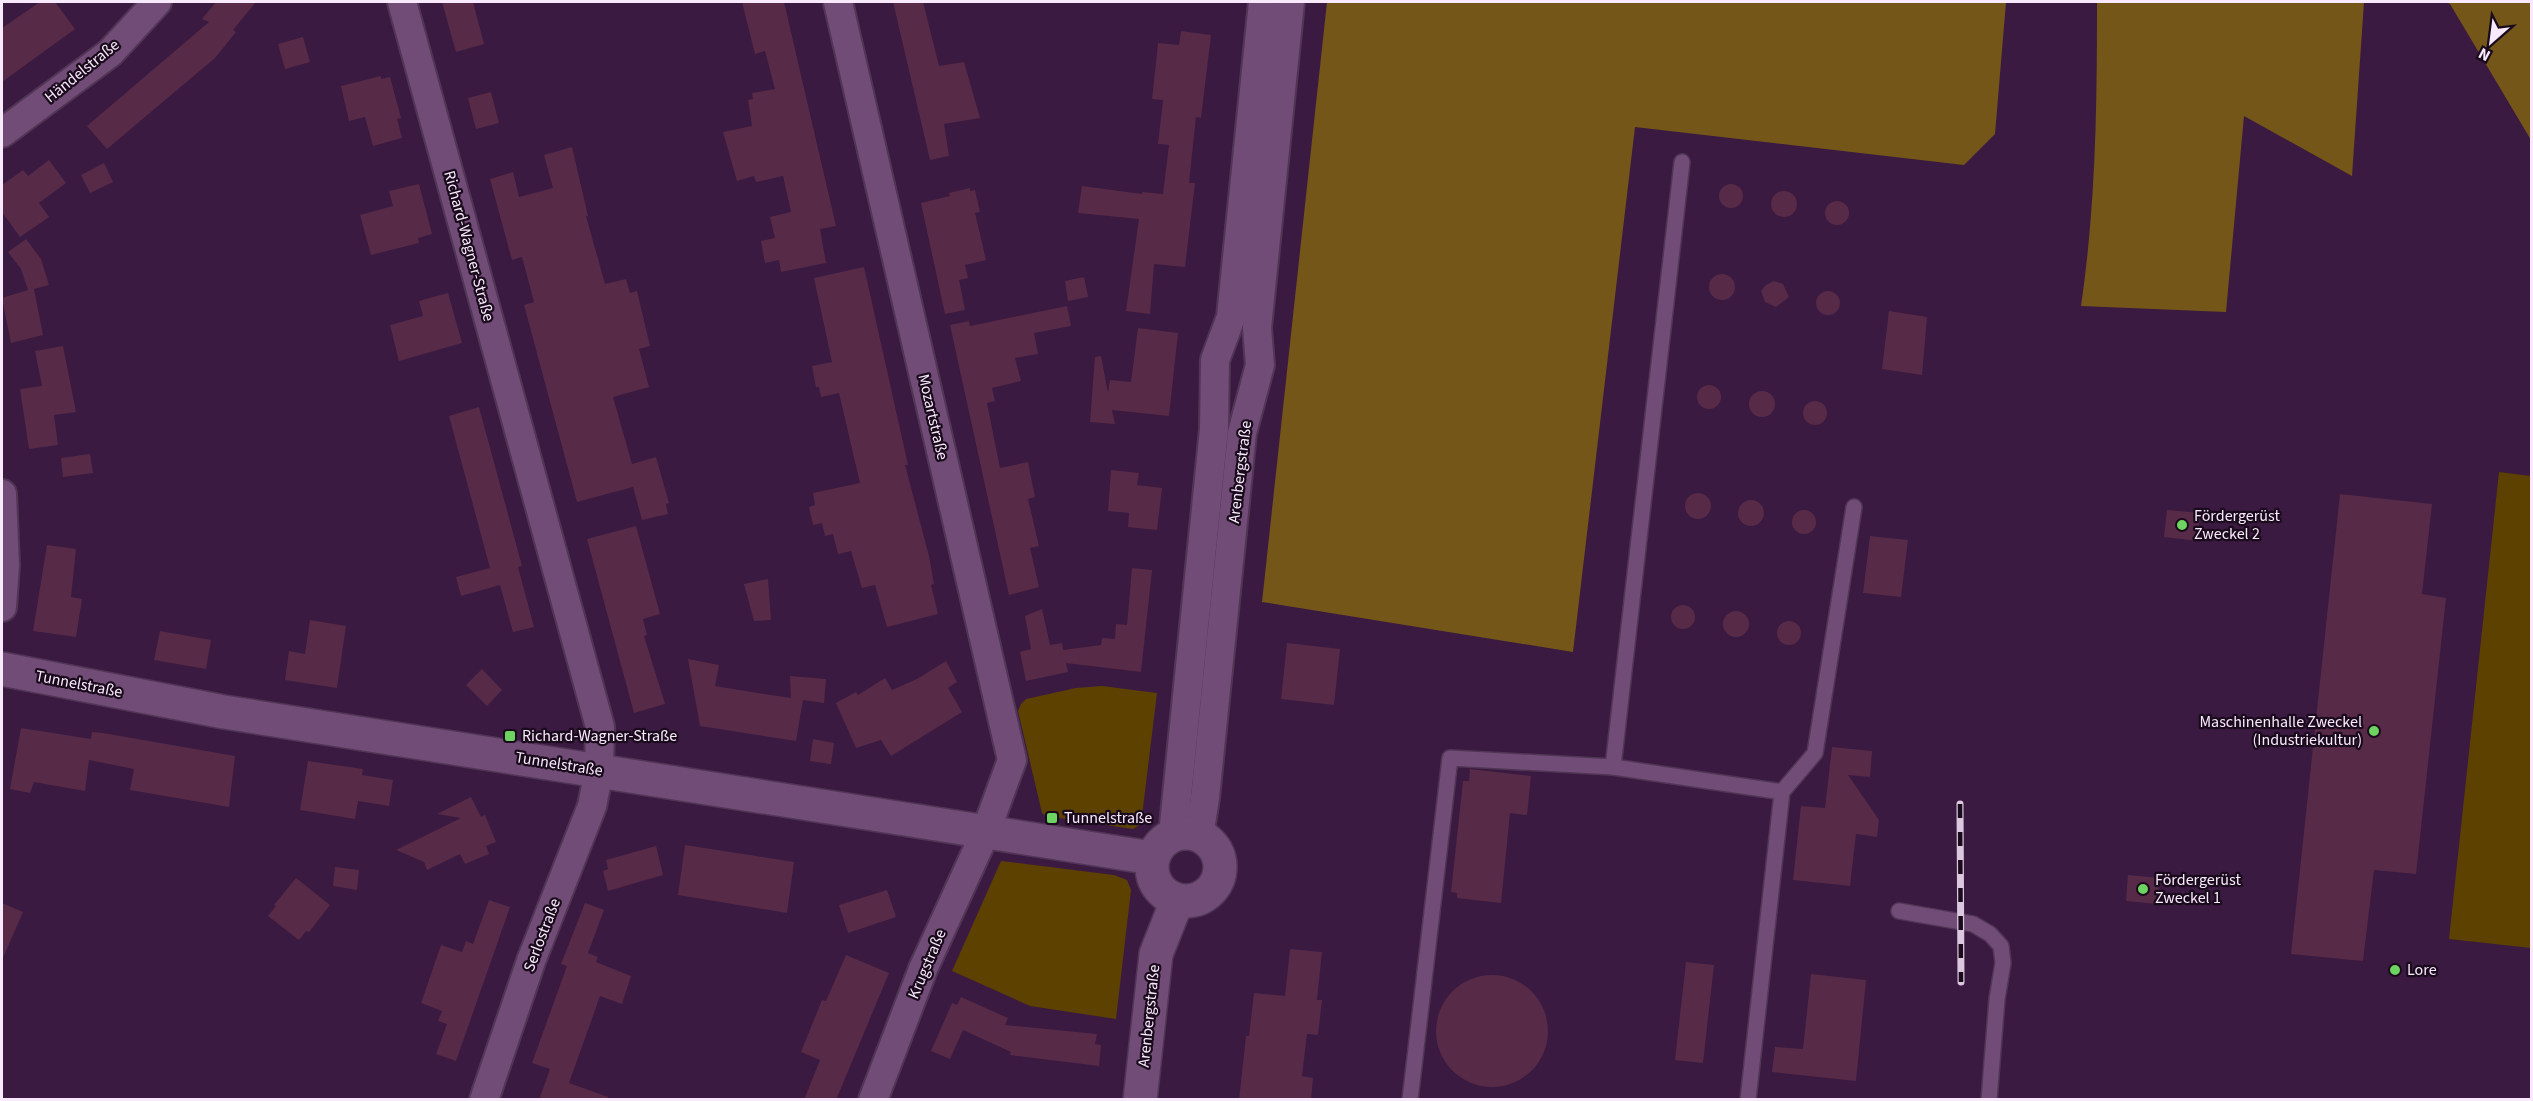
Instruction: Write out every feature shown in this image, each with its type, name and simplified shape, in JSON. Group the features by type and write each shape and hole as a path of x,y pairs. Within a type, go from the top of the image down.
{"street":[{"name":"Händelstraße","path":"2,133 110,53 157,2"},
{"name":"Richard-Wagner-Straße","path":"402,2 600,727 599,771"},
{"name":"Mozartstraße","path":"838,2 1012,760 986,831"},
{"name":"Arenbergstraße","path":"1175,843 1214,429 1215,360 1231,317 1263,2"},
{"name":"Arenbergstraße","path":"1140,1100 1156,954 1177,901 1161,891 1152,876 1205,798 1242,433 1260,365 1257,328 1290,2"},
{"path":"2,494 5,565 2,607"},
{"name":"Tunnelstraße","path":"2,669 224,712 986,831 1175,843"},
{"name":"Serlostraße","path":"484,1100 531,961 592,806 599,771"},
{"name":"Krugstraße","path":"873,1100 923,969 986,831"},
{"path":"1175,843 1214,848 1220,863 1218,879 1209,893 1193,901 1177,901"}],"lane":[{"path":"1613,767 1682,162"},
{"path":"1748,1100 1782,792 1815,753 1854,507"},
{"path":"1410,1100 1450,758 1613,767 1782,792"},
{"path":"1899,911 1973,924 1990,934 2001,946 2003,963 1997,999 1989,1100"}],"shaded area":[{"path":"1327,2 2006,2 1995,134 1964,165 1635,127 1573,652 1262,602"},
{"path":"2097,2 2364,2 2352,176 2244,116 2226,312 2081,306 2093,192"},
{"path":"2446,2 2531,2 2531,140 2450,4"},
{"path":"2499,472 2531,476 2531,948 2449,939"},
{"path":"1102,686 1157,693 1141,824 1133,829 1046,816 1042,813 1018,711 1026,699 1076,688"},
{"path":"1001,861 1114,875 1127,880 1131,890 1116,1019 1030,1006 952,971"}],"building":[{"path":"40,2 55,2 75,29 2,82 2,28"},
{"path":"216,2 256,2 233,30 236,32 215,58 107,149 87,126 209,22 202,19"},
{"path":"442,2 473,2 484,44 456,52"},
{"path":"742,2 784,2 836,226 820,229 826,263 781,272 779,260 765,263 761,241 775,238 770,217 791,212 783,176 756,182 754,176 737,181 723,132 752,126 748,100 753,99 752,93 775,89 765,51 755,54"},
{"path":"893,2 923,2 939,66 964,62 980,118 944,124 949,156 930,160"},
{"path":"1181,31 1211,35 1201,118 1196,117 1189,183 1195,183 1185,267 1154,264 1150,314 1126,311 1139,219 1078,213 1082,186 1142,194 1142,192 1163,194 1169,145 1158,144 1163,100 1152,99 1158,43 1179,45"},
{"path":"303,37 310,62 285,69 278,44"},
{"path":"381,76 381,79 390,77 401,118 397,119 402,138 373,146 365,117 349,121 341,86"},
{"path":"491,92 499,123 476,129 468,98"},
{"path":"572,147 588,216 586,216 605,284 626,279 630,293 637,291 650,346 639,349 649,387 613,397 632,464 656,457 669,503 666,504 668,514 642,520 633,487 577,502 524,305 534,302 522,257 512,260 490,179 513,172 519,197 553,188 544,155"},
{"path":"49,160 66,183 39,203 49,217 20,237 2,212 2,185 23,170 28,176"},
{"path":"104,163 113,182 90,193 81,175"},
{"path":"419,184 432,234 418,238 419,243 371,255 360,215 393,206 389,191"},
{"path":"1726,184 1736,184 1743,191 1743,201 1736,208 1726,208 1719,201 1719,191"},
{"path":"970,188 970,191 975,190 980,212 975,213 986,260 965,265 968,278 959,280 965,310 945,314 921,203"},
{"path":"1784,191 1793,195 1797,204 1793,213 1784,217 1775,213 1771,204 1775,195"},
{"path":"1832,201 1842,201 1849,208 1849,218 1842,225 1832,225 1825,218 1825,208"},
{"path":"26,239 41,259 49,285 34,289 43,335 11,343 2,298 28,290 21,269 8,252"},
{"path":"864,267 908,465 905,465 929,556 934,584 931,585 938,614 887,627 875,585 862,588 851,551 838,554 833,534 825,536 822,523 813,525 809,507 815,505 813,493 860,483 839,393 821,397 819,387 816,387 812,366 832,362 814,278"},
{"path":"1722,274 1731,278 1735,287 1731,296 1722,300 1713,296 1709,287 1713,278"},
{"path":"1084,277 1088,297 1068,301 1065,281"},
{"path":"1774,281 1783,284 1789,297 1776,307 1765,302 1761,291"},
{"path":"1828,291 1837,294 1840,303 1837,312 1828,315 1819,312 1816,303 1819,294"},
{"path":"448,293 462,343 399,361 390,325 423,316 419,301"},
{"path":"1067,306 1071,326 1034,333 1038,354 1015,358 1021,381 992,388 995,401 987,403 1000,468 1028,462 1035,497 1028,499 1039,546 1030,548 1039,587 1009,595 950,325 969,321 970,326"},
{"path":"1889,311 1927,317 1922,375 1882,369"},
{"path":"1138,328 1178,333 1169,416 1112,410 1115,424 1090,422 1095,357 1101,356 1108,393 1110,380 1131,382"},
{"path":"63,346 76,412 54,415 58,445 29,449 20,389 42,386 35,351"},
{"path":"1704,385 1714,385 1721,392 1721,402 1714,409 1704,409 1697,402 1697,392"},
{"path":"1762,391 1771,395 1775,404 1771,413 1762,417 1753,413 1749,404 1753,395"},
{"path":"1815,401 1824,404 1827,413 1824,422 1815,425 1806,422 1803,413 1806,404"},
{"path":"479,407 522,566 518,567 534,627 513,632 500,585 461,596 456,577 490,568 449,416"},
{"path":"90,454 93,473 63,477 61,458"},
{"path":"1111,470 1139,473 1137,485 1162,488 1157,530 1128,527 1129,513 1108,511"},
{"path":"1698,493 1707,497 1711,506 1707,515 1698,519 1689,515 1685,506 1689,497"},
{"name":"Maschinenhalle Zweckel (Industriekultur)","path":"2340,494 2432,504 2422,594 2446,598 2416,874 2374,870 2363,961 2291,954"},
{"path":"1751,500 1760,504 1764,513 1760,522 1751,526 1742,522 1738,513 1742,504"},
{"path":"1799,510 1809,510 1816,517 1816,527 1809,534 1799,534 1792,527 1792,517"},
{"name":"Fördergerüst Zweckel 2","path":"2167,510 2200,513 2198,541 2164,537"},
{"path":"636,526 660,614 643,619 647,635 644,636 665,704 634,713 587,539"},
{"path":"1870,536 1908,540 1901,597 1863,593"},
{"path":"47,545 76,549 71,597 82,599 76,637 33,631"},
{"path":"1132,568 1152,570 1141,672 1066,663 1068,672 1026,681 1020,652 1031,649 1025,616 1042,609 1050,645 1062,643 1063,650 1101,645 1102,638 1115,639 1116,624 1127,625"},
{"path":"768,579 771,620 754,621 744,584"},
{"path":"1678,605 1688,605 1695,612 1695,622 1688,629 1678,629 1671,622 1671,612"},
{"path":"1736,611 1745,615 1749,624 1745,633 1736,637 1727,633 1723,624 1727,615"},
{"path":"310,620 346,626 337,688 285,680 289,651 305,654"},
{"path":"1789,621 1798,624 1801,633 1798,642 1789,645 1780,642 1777,633 1780,624"},
{"path":"160,631 211,640 206,669 154,660"},
{"path":"1287,643 1340,649 1334,705 1281,699"},
{"path":"688,659 719,665 715,686 791,698 790,676 826,679 824,703 803,700 796,741 700,726"},
{"path":"946,661 957,682 948,688 962,712 891,756 881,740 856,748 836,703 856,692 858,695 885,678 892,690 917,679"},
{"path":"482,669 502,690 487,706 466,685"},
{"path":"21,728 91,739 92,732 103,733 235,756 229,807 130,790 134,769 89,760 85,791 34,782 30,793 10,789"},
{"path":"813,739 834,743 831,764 810,761"},
{"path":"1832,747 1872,751 1870,777 1848,775 1879,820 1877,837 1856,834 1850,886 1793,880 1801,806 1825,808"},
{"path":"308,761 363,769 362,775 393,780 389,806 358,801 355,819 300,810"},
{"path":"1470,769 1531,776 1527,815 1510,813 1501,903 1457,898 1457,893 1451,892 1463,781 1469,781"},
{"path":"471,797 481,817 485,815 496,842 486,846 489,854 465,864 460,854 427,870 424,862 396,850 461,818 437,814"},
{"path":"685,845 794,862 787,913 678,895"},
{"path":"656,846 663,875 608,891 603,871 608,869 606,860"},
{"path":"335,867 359,870 357,890 333,886"},
{"name":"Fördergerüst Zweckel 1","path":"2128,875 2160,878 2157,904 2126,901"},
{"path":"296,878 330,905 309,932 306,931 299,940 268,916"},
{"path":"887,890 896,917 848,933 839,905"},
{"path":"489,900 510,907 456,1061 436,1054 447,1024 438,1021 442,1011 421,1003 441,945 462,952 466,941 473,944"},
{"path":"2,903 23,912 2,960"},
{"path":"585,903 604,910 588,953 598,957 596,962 631,976 622,1004 600,996 569,1083 608,1097 608,1100 539,1100 550,1069 532,1063 567,966 561,964"},
{"path":"1290,949 1322,952 1317,1000 1322,1000 1318,1035 1307,1034 1302,1076 1313,1078 1311,1100 1239,1100 1246,1036 1249,1036 1254,993 1285,996"},
{"path":"846,955 889,973 836,1100 804,1100 820,1060 801,1052 822,1000 826,1001"},
{"path":"1686,962 1714,965 1703,1063 1675,1060"},
{"path":"1811,974 1866,980 1856,1081 1772,1072 1775,1047 1803,1049"},
{"path":"1492,975 1513,980 1531,992 1543,1010 1548,1031 1543,1052 1531,1070 1513,1082 1492,1087 1471,1082 1453,1070 1441,1052 1436,1031 1441,1010 1453,992 1471,980"},
{"path":"961,997 1008,1018 1005,1025 1097,1034 1095,1044 1101,1045 1099,1066 1010,1055 1011,1052 963,1030 950,1059 931,1051 952,1003 957,1005"}],"railway":[{"path":"1960,804 1961,982"}],"place":[{"name":"Fördergerüst Zweckel 2","path":"2182,525"},
{"name":"Maschinenhalle Zweckel (Industriekultur)","path":"2374,731"},
{"name":"Richard-Wagner-Straße","path":"510,736"},
{"name":"Tunnelstraße","path":"1052,818"},
{"name":"Fördergerüst Zweckel 1","path":"2143,889"},
{"name":"Lore","path":"2395,970"}]}
